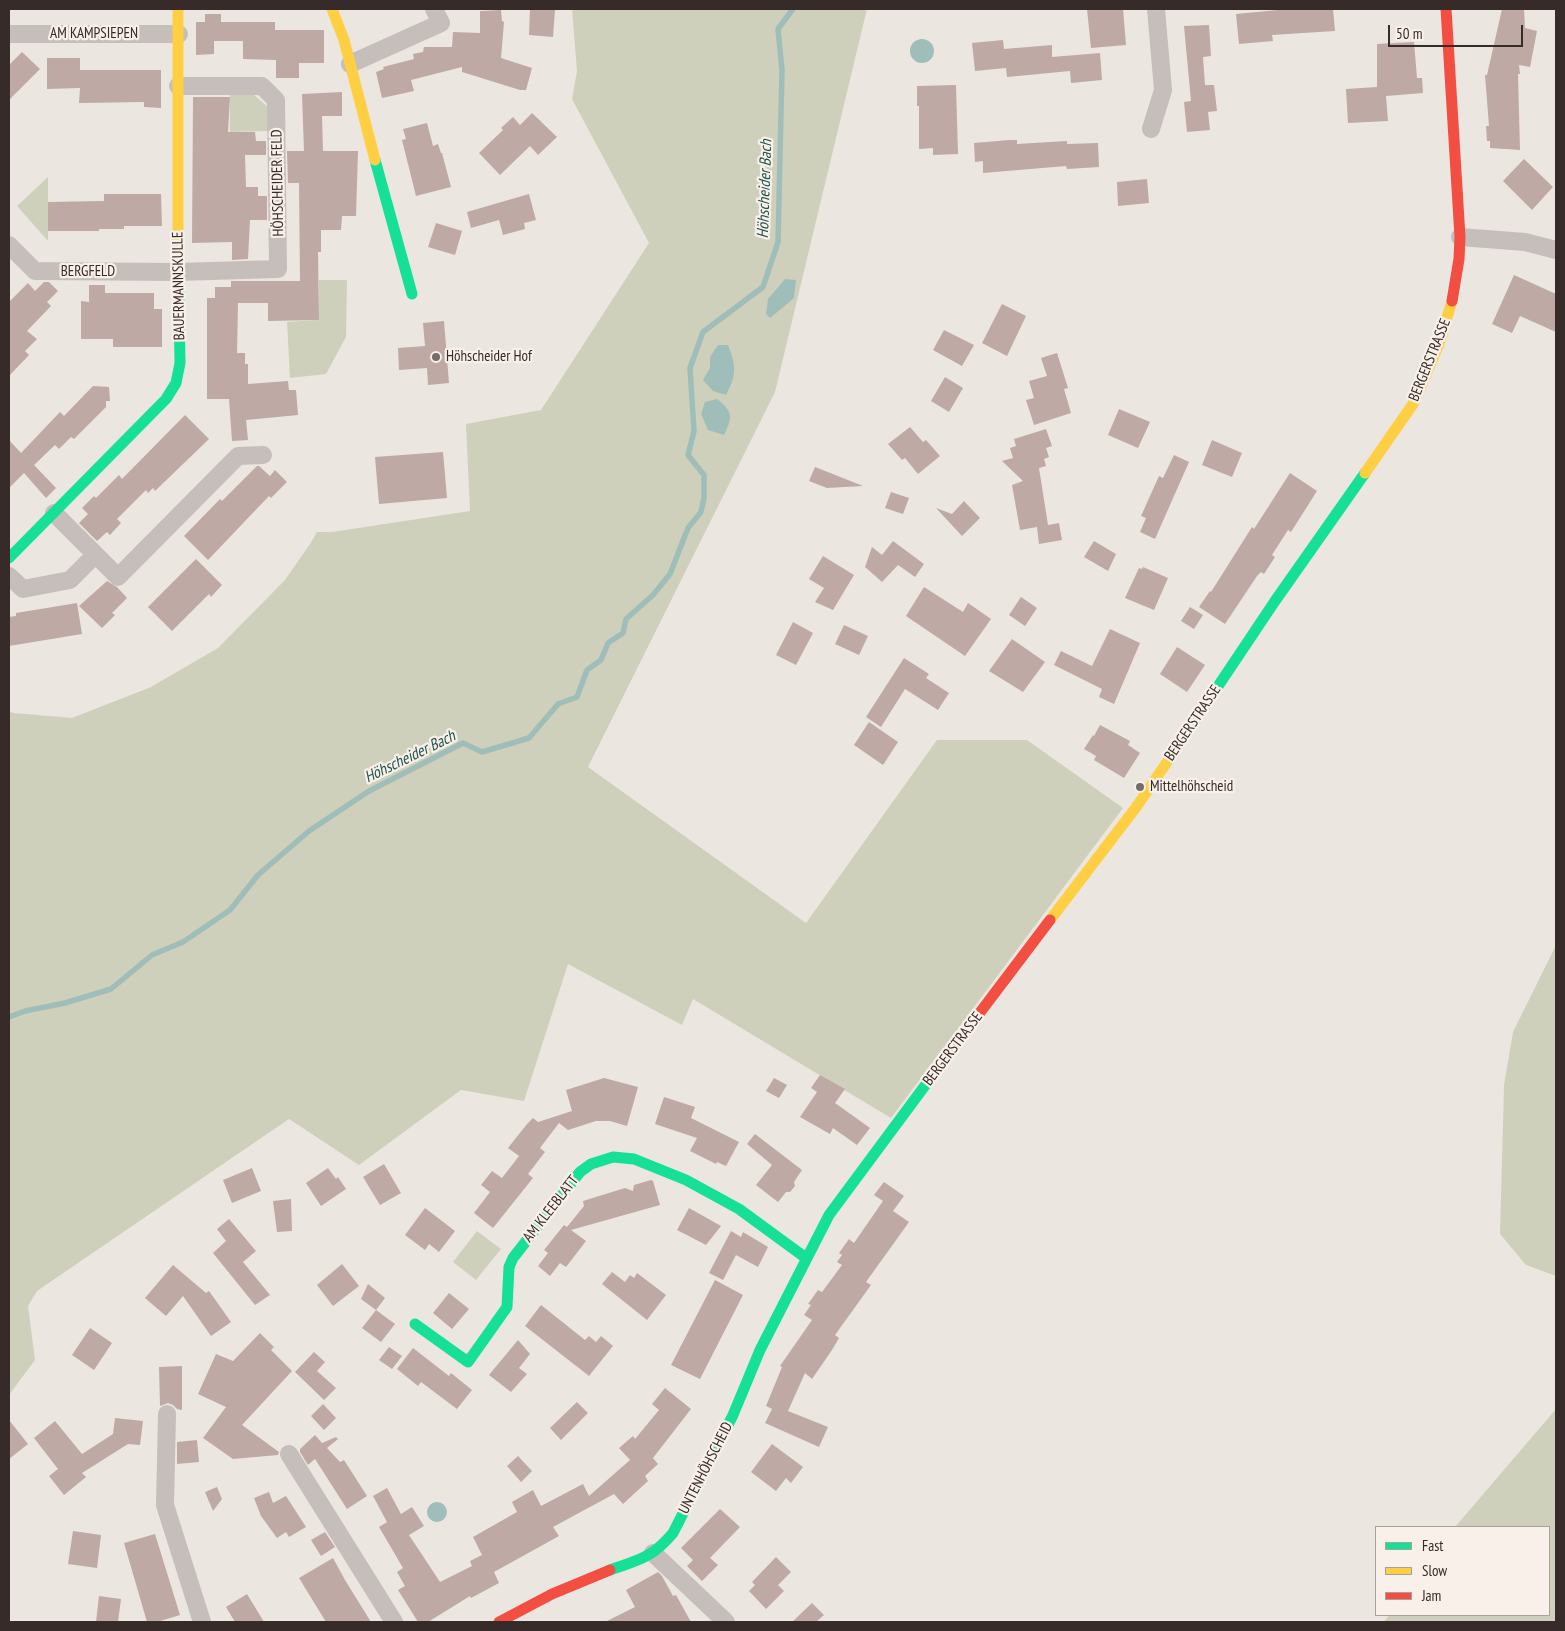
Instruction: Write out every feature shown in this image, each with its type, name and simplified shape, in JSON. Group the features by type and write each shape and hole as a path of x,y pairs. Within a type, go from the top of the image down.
{"street":[{"name":"BAUERMANNSKULLE","path":"9,558 166,399 176,383 180,363 178,9"},
{"path":"332,9 344,40 412,294"},
{"path":"1151,129 1163,90 1156,9"},
{"name":"BERGERSTRASSE","path":"749,1375 821,1228 839,1200 1137,806 1275,600 1413,404 1432,363 1447,320 1457,280 1460,237 1446,9"},
{"path":"350,64 442,15"},
{"name":"AM KAMPSIEPEN","path":"9,34 178,34"},
{"name":"HÖHSCHEIDER FELD","path":"178,86 262,86 276,100 278,269 178,272"},
{"path":"1460,237 1524,242 1556,250"},
{"name":"BERGFELD","path":"9,245 35,271 178,272"},
{"path":"54,513 118,577 238,456 263,455"},
{"path":"9,576 23,589 70,580 95,555"},
{"name":"AM KLEEBLATT","path":"416,1324 468,1362 507,1307 509,1268 512,1258 580,1172 591,1164 614,1157 634,1159 686,1180 739,1209 806,1258"},
{"name":"UNTENHÖHSCHEID","path":"499,1622 552,1594 653,1553 673,1533 685,1512 733,1415 749,1375"},
{"path":"167,1414 166,1505 202,1622"},
{"path":"290,1454 394,1622"},
{"path":"653,1553 726,1622"}],"green space":[{"path":"572,9 867,9 775,392 588,767 806,923 937,740 1027,740 1123,808 891,1118 693,999 682,1025 568,964 524,1101 461,1090 359,1165 289,1119 37,1291 28,1306 35,1360 9,1395 9,711 72,718 151,687 218,648 285,580 317,532 332,532 470,511 466,424 541,410 649,243 572,99 577,71"},
{"path":"230,93 253,94 268,107 268,131 230,132"},
{"path":"48,177 48,241 17,206"},
{"path":"319,280 347,280 346,337 326,374 290,378 287,322 319,320"},
{"path":"1556,945 1556,1276 1526,1265 1500,1234 1504,1085 1513,1032"},
{"path":"477,1231 501,1249 476,1280 453,1262"},
{"path":"1556,1409 1556,1622 1384,1622 1388,1616 1550,1616 1550,1526 1456,1526"}],"water":[{"path":"922,39 927,40 933,46 933,56 927,62 922,63 917,62 911,56 910,51 911,46 917,40"},
{"path":"785,279 796,280 794,298 770,318 766,314 768,299"},
{"path":"718,345 728,345 734,364 734,376 726,395 713,391 703,380 710,368 710,357"},
{"path":"717,399 729,411 730,415 729,424 724,435 708,430 701,414 705,402"},
{"path":"433,1502 441,1502 447,1508 447,1516 441,1522 433,1522 427,1516 427,1508"}],"building":[{"path":"530,9 555,9 553,37 529,35"},
{"path":"1087,9 1123,9 1126,45 1091,48"},
{"path":"1288,9 1333,9 1335,31 1272,35 1273,41 1239,44 1236,14"},
{"path":"1502,9 1524,9 1525,28 1537,31 1530,67 1519,65 1520,150 1490,148 1490,141 1487,141 1486,126 1489,126 1485,75 1487,75"},
{"path":"501,10 502,21 504,22 501,58 532,68 526,90 520,90 462,72 462,67 411,80 414,91 382,98 376,72 384,69 383,67 414,59 413,54 423,52 424,47 452,47 453,32 480,33 480,11"},
{"path":"205,14 221,14 221,22 275,22 275,30 324,30 324,63 299,63 299,78 276,78 276,60 243,59 243,41 214,41 214,54 196,55 196,22 205,22"},
{"path":"1209,25 1211,56 1203,57 1205,85 1214,85 1217,111 1208,112 1210,130 1187,132 1184,102 1191,101 1184,26"},
{"path":"1003,40 1004,49 1052,45 1052,57 1100,53 1102,80 1071,83 1070,71 1007,77 1006,68 975,71 972,43"},
{"path":"1414,42 1417,78 1422,78 1423,93 1386,96 1388,121 1348,123 1346,89 1377,87 1377,44"},
{"path":"22,52 40,69 9,100 9,65"},
{"path":"47,58 80,58 80,70 161,70 161,108 144,107 144,102 79,103 80,88 47,89"},
{"path":"956,85 958,154 933,155 933,148 919,149 917,86"},
{"path":"342,92 342,116 322,116 323,151 358,151 356,216 342,216 341,230 321,230 321,252 318,252 319,320 268,321 268,303 238,303 237,353 245,353 245,364 248,364 248,384 288,381 289,390 296,390 298,415 246,420 248,440 232,441 229,399 207,399 207,298 215,298 215,287 231,287 231,281 300,281 299,183 288,183 287,151 304,151 302,94"},
{"path":"193,97 230,97 228,132 255,132 256,141 266,141 266,155 245,155 246,187 258,187 258,196 267,196 267,220 250,220 248,259 232,260 232,242 192,243"},
{"path":"532,113 557,137 538,155 530,146 500,175 479,153 503,130 501,128 513,117 520,125"},
{"path":"427,123 433,146 438,144 442,153 451,187 416,196 402,140 406,139 403,129"},
{"path":"1017,140 1017,144 1067,141 1067,144 1098,143 1099,167 1067,169 1066,166 983,173 983,161 975,162 974,143"},
{"path":"1524,159 1553,187 1532,210 1503,181"},
{"path":"1147,179 1149,203 1118,206 1117,182"},
{"path":"104,194 161,194 162,226 124,226 124,229 99,229 99,231 48,231 48,202 104,201"},
{"path":"529,194 536,220 524,223 525,229 503,235 499,220 471,228 467,212"},
{"path":"436,223 462,231 455,255 428,247"},
{"path":"1514,275 1556,294 1556,332 1520,316 1512,333 1492,324"},
{"path":"44,282 49,282 58,291 47,302 51,306 27,331 37,339 25,351 29,355 9,376 9,302 28,283 35,291"},
{"path":"89,285 105,285 105,293 154,293 154,309 162,309 162,347 113,347 113,339 81,339 81,301 89,302"},
{"path":"1002,304 1026,316 1007,356 982,343"},
{"name":"Höhscheider Hof","path":"444,321 449,383 428,385 427,368 399,370 398,348 425,346 423,323"},
{"path":"944,330 974,345 962,366 933,350"},
{"path":"1057,353 1068,388 1064,389 1071,413 1034,425 1026,400 1034,398 1029,381 1047,376 1041,358"},
{"path":"945,377 963,388 949,412 931,401"},
{"path":"93,386 109,387 110,401 106,401 106,407 74,439 71,437 59,449 55,445 34,465 56,488 46,498 24,473 9,488 9,440 21,453 60,412 64,416"},
{"path":"1119,409 1150,422 1138,448 1108,435"},
{"path":"185,415 209,439 155,491 153,488 148,493 146,490 117,519 121,523 110,535 107,532 97,541 79,523 88,514 82,508 94,496 96,498 119,475 122,479"},
{"path":"910,427 923,442 926,440 940,456 918,474 905,458 902,460 888,444"},
{"path":"1046,429 1052,446 1046,448 1049,457 1044,459 1046,466 1039,468 1048,525 1059,523 1062,540 1039,544 1037,527 1020,530 1012,485 1023,481 1002,461 1013,458 1010,448 1016,446 1014,439"},
{"path":"1212,440 1242,453 1232,477 1202,465"},
{"path":"443,452 447,498 379,504 375,457"},
{"path":"1174,455 1189,462 1155,539 1140,532 1146,518 1141,516 1159,476 1163,478"},
{"path":"257,466 270,476 275,470 287,482 271,498 269,496 208,560 184,536 220,499 222,501"},
{"path":"815,467 863,486 827,488 809,481"},
{"path":"1290,473 1317,491 1291,532 1288,530 1272,555 1275,557 1264,574 1261,572 1257,576 1225,624 1199,607 1211,592 1252,527 1254,529"},
{"path":"891,492 909,498 903,514 885,508"},
{"path":"964,501 980,518 962,536 936,508 952,514"},
{"path":"893,541 924,564 915,577 898,565 882,582 865,567 872,547 882,555"},
{"path":"1094,541 1116,554 1108,571 1084,557"},
{"path":"823,556 854,575 833,610 815,602 824,588 809,579"},
{"path":"196,559 222,585 211,597 209,594 172,631 148,607"},
{"path":"1143,567 1168,578 1154,610 1125,598 1139,568 1142,569"},
{"path":"107,581 117,587 127,598 112,613 115,615 102,628 79,606"},
{"path":"924,587 963,612 968,603 991,619 965,656 906,616"},
{"path":"1021,597 1037,608 1025,626 1009,615"},
{"path":"77,603 82,634 9,646 9,617 16,616 16,613"},
{"path":"1190,607 1203,615 1194,629 1181,621"},
{"path":"793,622 813,633 796,665 776,655"},
{"path":"844,625 868,636 859,655 835,644"},
{"path":"1110,629 1140,643 1114,704 1099,697 1102,689 1054,665 1061,651 1092,666"},
{"path":"1012,639 1045,662 1023,692 989,671"},
{"path":"1177,647 1205,665 1187,692 1160,674"},
{"path":"904,658 929,674 926,678 949,693 938,710 905,689 881,727 866,717"},
{"path":"869,722 898,742 883,765 854,745"},
{"path":"1100,725 1130,741 1128,745 1140,753 1124,778 1094,760 1096,756 1084,749"},
{"path":"820,1075 845,1089 835,1103 870,1128 857,1145 833,1128 830,1134 800,1117 817,1092 811,1088"},
{"path":"604,1078 638,1087 627,1126 610,1121 596,1121 568,1130 559,1123 540,1148 545,1152 528,1174 533,1178 493,1228 474,1213 490,1192 481,1185 492,1171 502,1178 519,1156 508,1148 527,1124 533,1118 538,1122 572,1111 566,1090"},
{"path":"774,1078 787,1085 779,1098 766,1091"},
{"path":"664,1097 695,1107 691,1118 739,1142 726,1166 717,1162 716,1164 690,1151 697,1138 655,1124"},
{"path":"755,1134 802,1170 794,1182 795,1186 790,1192 786,1192 778,1202 756,1185 772,1165 747,1144"},
{"path":"384,1164 401,1193 380,1205 363,1177"},
{"path":"252,1168 261,1191 232,1203 223,1180"},
{"path":"328,1168 336,1179 338,1177 346,1189 321,1206 306,1183"},
{"path":"653,1181 660,1205 571,1230 586,1241 566,1267 560,1263 550,1276 538,1266 548,1253 544,1250 564,1225 567,1227 584,1206 583,1201 625,1188 633,1191 634,1185"},
{"path":"884,1182 904,1196 893,1211 909,1222 866,1282 871,1285 835,1335 839,1338 812,1379 805,1373 788,1411 828,1427 819,1447 765,1423 772,1409 766,1406 782,1367 780,1366 812,1320 804,1315 811,1305 808,1304 818,1290 822,1292 842,1265 837,1262 842,1255 839,1253 849,1239 854,1243 883,1201 874,1195"},
{"path":"291,1199 292,1231 277,1232 273,1201"},
{"path":"425,1208 455,1231 439,1252 429,1244 425,1250 405,1235"},
{"path":"689,1208 721,1226 706,1245 677,1230"},
{"path":"229,1219 256,1251 243,1262 270,1295 255,1305 213,1253 226,1241 217,1229"},
{"path":"731,1231 741,1237 743,1232 768,1247 758,1267 736,1255 723,1280 709,1273"},
{"path":"342,1264 359,1286 333,1306 317,1285"},
{"path":"173,1265 206,1293 209,1291 231,1322 211,1336 183,1296 166,1316 145,1298"},
{"path":"612,1272 625,1282 630,1275 634,1278 637,1273 666,1295 647,1320 602,1284"},
{"path":"715,1280 743,1295 700,1379 671,1365"},
{"path":"368,1284 385,1298 376,1310 361,1299"},
{"path":"449,1293 469,1309 452,1329 433,1313"},
{"path":"541,1305 585,1340 589,1336 596,1342 601,1336 613,1346 589,1376 525,1326"},
{"path":"376,1310 395,1324 381,1342 362,1328"},
{"path":"90,1328 112,1343 94,1370 72,1355"},
{"path":"260,1333 274,1347 271,1350 292,1371 242,1425 279,1452 278,1455 233,1459 203,1438 226,1407 198,1394 216,1354 233,1361"},
{"path":"518,1340 530,1354 519,1368 527,1374 511,1392 489,1375"},
{"path":"389,1347 402,1356 392,1369 379,1360"},
{"path":"413,1348 449,1376 451,1373 472,1390 457,1409 421,1382 418,1386 397,1369"},
{"path":"314,1352 325,1362 317,1371 336,1388 324,1400 295,1372"},
{"path":"182,1366 182,1410 168,1403 160,1406 159,1367"},
{"path":"665,1388 691,1409 653,1458 658,1464 645,1476 648,1481 623,1504 614,1494 553,1527 559,1536 494,1572 499,1583 471,1598 470,1596 428,1622 418,1622 398,1590 405,1586 397,1572 403,1568 379,1527 387,1522 373,1496 387,1488 401,1514 412,1507 424,1526 409,1535 440,1582 472,1566 470,1561 482,1555 473,1537 517,1512 512,1502 533,1490 541,1506 583,1484 589,1496 630,1460 619,1448 633,1436 635,1439 659,1410 652,1404"},
{"path":"577,1402 588,1413 561,1440 550,1428"},
{"path":"323,1404 336,1418 324,1430 311,1416"},
{"path":"115,1418 143,1421 140,1445 128,1444 82,1473 86,1477 64,1495 49,1476 58,1469 34,1438 55,1421 82,1454 113,1434"},
{"path":"9,1420 28,1444 9,1459"},
{"path":"315,1435 322,1443 336,1437 338,1439 327,1448 340,1462 344,1460 367,1496 347,1509 315,1459 308,1465 300,1452 300,1449"},
{"path":"197,1440 199,1462 177,1464 177,1442"},
{"path":"772,1444 803,1467 791,1483 786,1478 776,1491 751,1472"},
{"path":"518,1456 532,1471 521,1482 507,1466"},
{"path":"217,1487 222,1499 213,1511 205,1492"},
{"path":"269,1492 273,1503 286,1496 306,1527 289,1537 286,1532 277,1538 261,1516 254,1498"},
{"path":"720,1509 740,1527 710,1558 718,1565 702,1581 687,1566 693,1560 681,1548"},
{"path":"73,1531 101,1535 97,1568 68,1564"},
{"path":"325,1532 335,1547 321,1556 311,1540"},
{"path":"155,1534 180,1615 157,1622 147,1622 124,1543"},
{"path":"776,1557 791,1572 778,1585 784,1591 766,1609 749,1591 755,1585 752,1582"},
{"path":"333,1558 371,1622 326,1622 299,1578"},
{"path":"658,1572 673,1596 676,1595 691,1622 605,1622 635,1607 626,1590"},
{"path":"247,1594 264,1622 235,1622 226,1607"},
{"path":"99,1596 121,1599 118,1622 96,1622"},
{"path":"812,1603 824,1615 816,1622 792,1622"}],"waterway":[{"name":"Höhscheider Bach","path":"9,1017 25,1011 65,1003 111,989 152,955 183,942 230,910 258,875 309,831 369,791 463,743 482,752 529,738 558,704 577,697 587,670 601,660 608,643 623,633 626,619 653,595 670,574 688,528 701,512 704,498 704,475 688,455 694,431 690,368 703,332 763,287 778,242 782,70 778,29 793,9"}],"traffic: fast":[{"path":"375,160 412,294"},
{"path":"9,558 166,399 176,383 180,363 178,241"},
{"path":"1178,746 1275,601 1365,473"},
{"path":"610,1570 651,1553 673,1533 733,1415 760,1350 829,1215 941,1064"},
{"path":"415,1324 468,1362 507,1307 509,1267 513,1258 580,1172 591,1164 613,1157 634,1159 686,1180 739,1209 806,1258"}],"traffic: slow":[{"path":"178,9 178,241"},
{"path":"332,9 344,40 375,160"},
{"path":"1365,473 1413,404 1439,344 1452,301"},
{"path":"1050,920 1137,806 1178,746"}],"traffic: jam":[{"path":"1446,9 1460,237 1459,259 1452,301"},
{"path":"941,1064 1050,920"},
{"path":"499,1622 552,1594 610,1570"}],"place":[{"name":"Höhscheider Hof","path":"436,357"},
{"name":"Mittelhöhscheid","path":"1140,787"}]}
